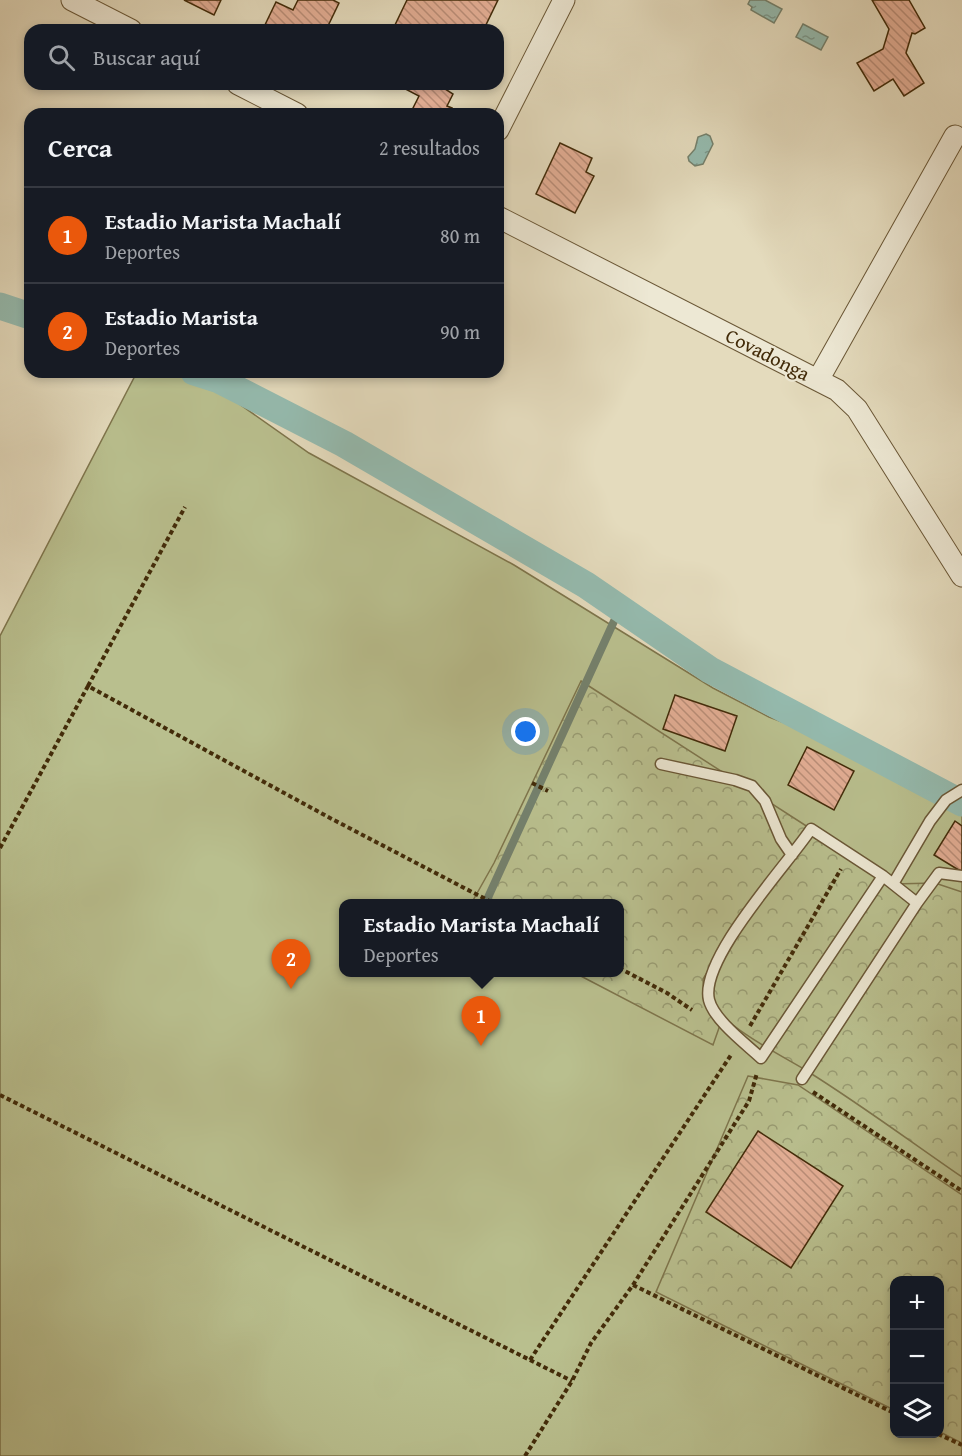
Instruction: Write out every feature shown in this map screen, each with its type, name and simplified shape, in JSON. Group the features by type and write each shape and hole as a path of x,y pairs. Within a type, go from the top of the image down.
{"street":[{"path":"72,0 120,24"},
{"path":"504,118 564,0"},
{"path":"250,90 285,108"},
{"path":"818,380 955,136"},
{"name":"Covadonga","path":"504,220 837,390 857,409 962,576"}],"lane":[{"path":"661,764 735,780 752,786 765,801 781,839 792,855"},
{"path":"893,884 930,821 946,800 962,790"},
{"path":"883,876 761,1058 717,1016 709,1000 709,985 729,940 811,829 883,876 917,903"},
{"path":"802,1079 939,873 962,876"}],"path":[{"path":"0,848 185,507"},
{"path":"88,686 330,818 487,899"},
{"path":"532,783 548,791"},
{"path":"530,1360 741,1040 850,855"},
{"path":"525,1456 572,1381 591,1343 633,1285 749,1101 761,1058"},
{"path":"809,1089 962,1191"},
{"path":"0,1095 572,1381"},
{"path":"633,1285 890,1411"},
{"path":"944,1437 962,1445"}],"green space":[{"path":"134,378 193,378 215,387 309,453 514,565 713,688 769,717 893,764 915,776 962,812 962,1456 0,1456 0,636"},
{"path":"581,681 893,884 935,883 962,892 962,1177 827,1084 730,1023 715,1005 713,997 716,974 726,943 703,979 704,999 720,1025 713,1045 583,977 624,977 624,899 474,899 494,863"},
{"path":"748,1076 798,1085 962,1195 962,1443 944,1434 944,1276 890,1276 890,1408 656,1292"}],"water":[{"path":"750,0 765,0 782,9 774,23 751,10 752,7 748,4"},
{"path":"803,24 828,37 821,50 796,37"},
{"path":"706,134 710,136 713,144 703,164 695,166 688,157 695,149 698,137"}],"building":[{"path":"184,0 221,0 214,15"},
{"path":"298,0 333,0 339,3 329,24 265,24 276,2 293,10"},
{"path":"407,0 498,0 486,24 395,24"},
{"path":"872,0 909,0 925,28 915,34 912,33 906,53 924,83 904,96 893,79 874,91 857,63 883,49 889,29"},
{"path":"408,90 447,90 453,94 447,106 452,108 413,108 419,96"},
{"path":"560,143 592,158 586,172 594,176 575,213 536,194"},
{"path":"675,695 737,716 725,751 663,729"},
{"path":"807,747 854,771 834,810 788,785"},
{"path":"955,821 962,826 962,872 934,855"},
{"path":"758,1131 843,1186 791,1268 706,1212"}],"waterway":[{"path":"0,306 24,314"},
{"path":"213,378 344,444 586,585 710,670 962,803"},
{"path":"487,899 620,608"}],"place":[{"name":"Estadio Marista","path":"291,989"},
{"name":"Estadio Marista Machalí","path":"481,1046"}]}
